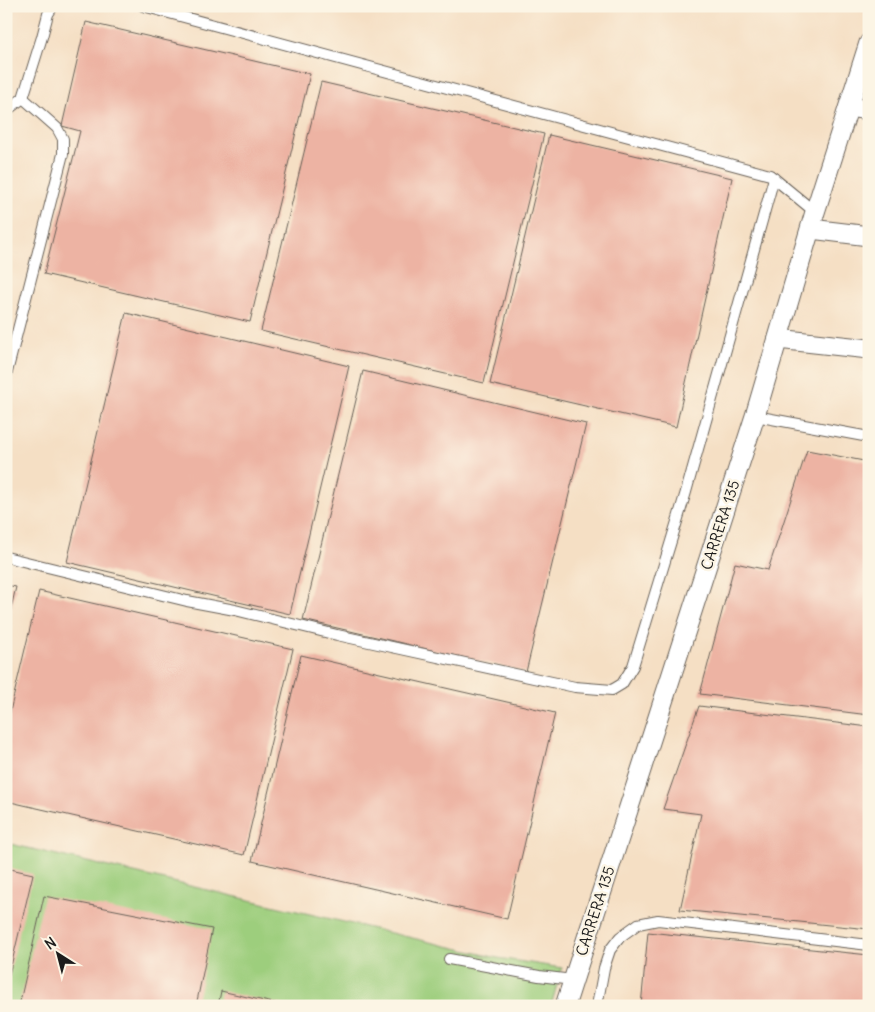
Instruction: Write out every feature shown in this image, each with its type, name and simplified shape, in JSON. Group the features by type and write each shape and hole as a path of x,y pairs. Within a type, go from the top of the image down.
{"street":[{"name":"CARRERA 135","path":"565,1006 755,416 813,220 869,43"},
{"path":"849,107 869,110"},
{"path":"813,220 869,236"},
{"path":"778,339 869,349"}],"lane":[{"path":"6,110 24,98 52,6"},
{"path":"143,6 770,175 813,220"},
{"path":"6,376 63,154 63,139 57,128 24,98"},
{"path":"6,557 337,635 575,687 612,690 622,684 632,666 686,492 774,178"},
{"path":"755,416 869,437"},
{"path":"597,1006 604,968 610,950 620,936 638,924 658,920 869,945"},
{"path":"449,959 540,976 573,980"}],"green space":[{"path":"6,843 498,958 562,968 551,1006 6,1006"}],"building":[{"path":"86,22 310,74 250,322 44,274 80,131 62,126"},
{"path":"321,82 544,134 484,383 261,331"},
{"path":"549,135 732,178 676,427 490,384"},
{"path":"126,313 349,366 290,614 67,562"},
{"path":"363,371 586,424 526,672 303,620"},
{"path":"807,450 869,462 869,715 700,694 735,563 768,570"},
{"path":"6,585 16,587 7,625 6,625"},
{"path":"39,591 293,649 244,855 6,801 6,728"},
{"path":"301,655 555,713 507,919 252,861"},
{"path":"699,706 869,727 869,929 680,910 701,814 663,809"},
{"path":"6,868 33,874 7,983 6,983"},
{"path":"44,896 212,929 196,1006 19,1006"},
{"path":"648,932 869,955 869,1006 641,1006"},
{"path":"221,991 282,1005 282,1006 218,1006"}]}
